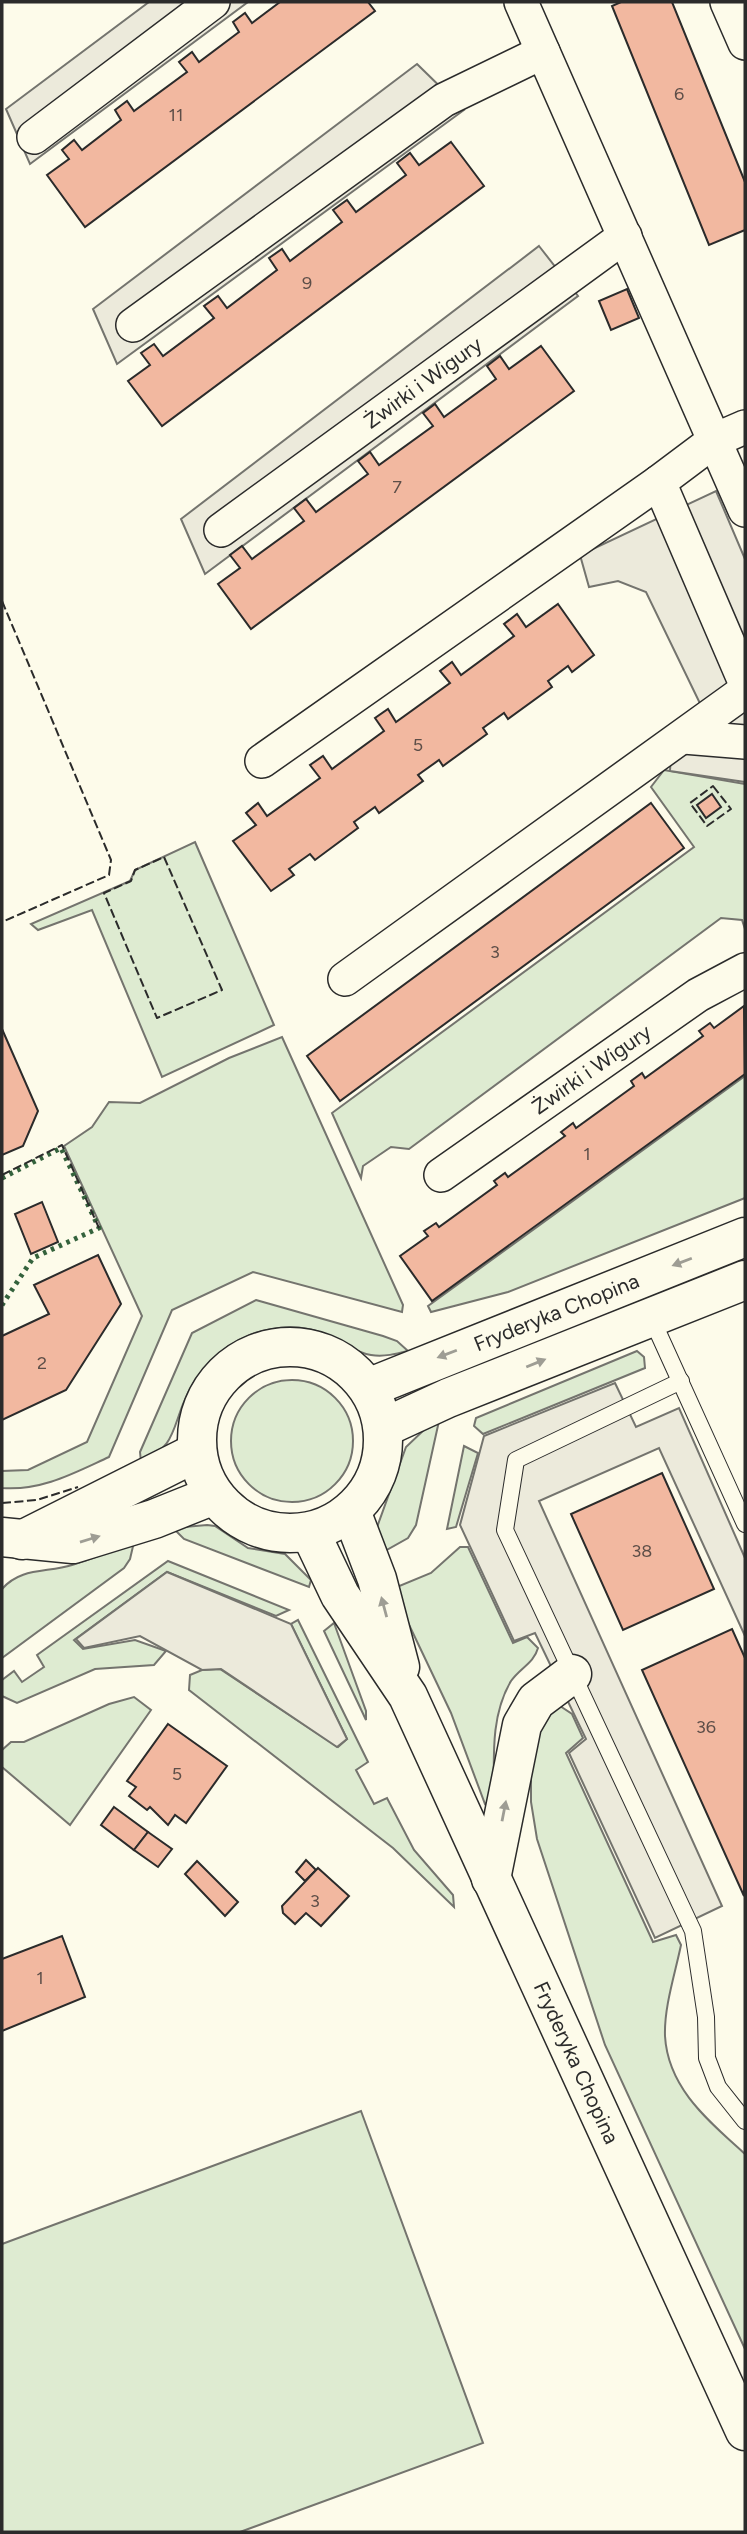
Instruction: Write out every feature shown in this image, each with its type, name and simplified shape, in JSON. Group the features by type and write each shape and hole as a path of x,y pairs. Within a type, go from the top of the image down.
{"main road":[{"name":"Fryderyka Chopina","path":"368,1388 745,1237"},
{"name":"Fryderyka Chopina","path":"383,1428 448,1398 745,1280"},
{"path":"278,1347 317,1351 351,1368 368,1388 383,1428 383,1451 377,1474 366,1494 351,1511 332,1524 310,1532 283,1534 256,1528 233,1515 214,1495 203,1475 197,1452 197,1427 203,1404 216,1383 232,1366 254,1353 278,1347"},
{"path":"12,1539 197,1452"},
{"path":"12,1539 73,1544 154,1519 214,1495"},
{"name":"Fryderyka Chopina","path":"351,1511 377,1579 408,1696"},
{"name":"Fryderyka Chopina","path":"310,1532 340,1595 408,1696 745,2431"},
{"path":"491,1878 522,1725 536,1701 572,1674"}],"street":[{"path":"34,137 213,2"},
{"path":"521,2 745,510"},
{"path":"727,2 745,43"},
{"path":"133,325 444,100 543,52"},
{"name":"Żwirki i Wigury","path":"221,530 625,236"},
{"path":"262,761 715,440 745,426"},
{"path":"659,482 745,682"},
{"path":"345,979 745,691"},
{"path":"684,737 745,742"},
{"name":"Żwirki i Wigury","path":"441,1175 698,995 745,970"}],"lane":[{"path":"651,1317 745,1524"},
{"path":"681,1381 516,1460 505,1530 693,1931 706,2017 707,2058 718,2087 745,2122"}],"green space":[{"path":"664,770 745,784 745,929 742,920 721,918 409,1149 391,1147 363,1166 361,1178 332,1113 694,847 651,787"},
{"path":"195,842 274,1025 162,1077 92,910 38,930 31,924 130,881 135,870"},
{"path":"282,1037 403,1305 402,1312 253,1272 172,1310 109,1457 44,1484 2,1488 2,1471 28,1470 87,1442 142,1316 64,1146 92,1127 109,1102 140,1103 229,1058"},
{"path":"745,1076 745,1198 508,1292 431,1312 428,1306"},
{"path":"256,1300 383,1336 397,1341 408,1351 371,1355 322,1333 295,1327 275,1328 248,1336 227,1347 201,1372 188,1393 170,1438 160,1451 141,1462 140,1452 192,1333"},
{"path":"637,1351 644,1357 645,1368 483,1434 474,1426 476,1418"},
{"path":"292,1380 315,1385 335,1398 348,1418 353,1441 348,1464 335,1484 315,1497 292,1502 269,1497 249,1484 236,1464 231,1441 236,1418 249,1398 269,1385"},
{"path":"439,1421 416,1525 408,1538 383,1552 376,1530 406,1447 427,1427"},
{"path":"464,1446 478,1453 456,1527 447,1529"},
{"path":"215,1526 248,1548 285,1554 311,1580 309,1587 184,1539 173,1528"},
{"path":"134,1542 130,1559 124,1568 2,1658 2,1589 9,1582 26,1574 80,1563"},
{"path":"460,1547 468,1547 513,1643 527,1637 538,1648 533,1658 511,1681 499,1709 494,1754 494,1799 485,1804 451,1713 392,1589 431,1573"},
{"path":"168,1561 289,1610 276,1616 167,1572 74,1640 83,1649 135,1640 166,1651 154,1665 95,1669 17,1703 2,1696 2,1680 14,1671 22,1682 44,1667 37,1655"},
{"path":"298,1620 368,1762 356,1770 374,1804 387,1798 414,1850 453,1895 454,1907 393,1848 189,1690 190,1675 202,1670 220,1669 338,1747 347,1739 291,1624"},
{"path":"334,1623 366,1711 366,1720 324,1631"},
{"path":"134,1697 151,1710 70,1825 2,1767 2,1750 11,1742 24,1742 109,1704"},
{"path":"560,1706 572,1714 583,1738 566,1753 653,1942 676,1935 681,1945 665,2025 668,2055 674,2072 682,2088 705,2117 745,2154 745,2349 605,2045 537,1839 531,1802 531,1769 542,1721"},
{"path":"361,2111 483,2443 240,2532 2,2532 2,2244"}],"shaded area":[{"path":"149,2 248,2 30,164 6,109"},
{"path":"417,64 464,110 117,364 93,309"},
{"path":"539,246 578,296 205,574 181,519"},
{"path":"716,491 745,559 745,782 670,771 671,753 725,755 646,592 618,581 589,587 580,555"},
{"path":"615,1383 636,1427 679,1408 745,1558 745,1636 659,1448 539,1501 722,1906 655,1938 569,1753 586,1739 535,1633 514,1641 460,1525 484,1436"},
{"path":"167,1572 291,1624 347,1739 337,1747 221,1669 202,1670 140,1636 84,1648 76,1639"}],"building":[{"path":"280,2 368,2 375,11 85,227 47,175 69,159 62,150 74,140 82,150 121,120 115,110 127,101 134,111 187,72 179,62 192,52 199,62 239,32 233,22 245,13 252,23"},
{"path":"621,2 672,2 745,182 745,230 709,245 612,6"},
{"path":"451,142 484,186 162,426 128,381 150,365 141,353 154,344 163,356 214,318 204,306 218,296 227,308 277,270 269,258 282,249 290,261 342,222 333,210 347,200 356,212 406,175 397,163 410,153 419,165"},
{"path":"627,289 639,318 611,330 599,301"},
{"path":"541,346 574,391 251,629 218,584 240,568 230,555 242,546 252,559 304,521 294,508 306,499 316,512 368,474 358,461 370,452 379,465 433,426 423,413 435,404 444,417 496,379 487,366 500,356 509,369"},
{"path":"558,604 594,655 572,672 568,666 548,681 552,687 508,719 504,713 483,728 487,734 443,766 439,760 418,775 423,781 379,813 375,807 354,822 358,828 315,860 310,854 289,869 294,875 271,891 233,841 256,825 246,813 258,803 267,816 320,778 310,765 323,756 332,769 384,731 375,718 388,709 396,722 450,683 440,671 452,662 461,675 514,636 504,624 517,614 526,627"},
{"path":"712,794 721,807 706,818 697,805"},
{"path":"651,803 684,848 340,1101 307,1056"},
{"path":"744,1006 745,1074 432,1301 400,1256 428,1236 424,1231 436,1223 439,1227 497,1185 494,1181 505,1173 508,1177 565,1136 561,1132 573,1123 576,1128 634,1086 631,1081 642,1073 645,1078 703,1036 699,1031 710,1023 714,1028"},
{"path":"2,1029 38,1111 23,1146 2,1155"},
{"path":"42,1202 58,1242 31,1254 15,1214"},
{"path":"98,1255 121,1304 66,1390 2,1420 2,1336 49,1314 34,1285"},
{"path":"662,1473 714,1589 623,1630 571,1514"},
{"path":"732,1629 745,1658 744,1896 642,1670"},
{"path":"168,1724 227,1766 186,1823 175,1815 168,1825 150,1807 147,1810 129,1796 136,1787 127,1781"},
{"path":"114,1807 148,1832 134,1850 101,1825"},
{"path":"148,1832 172,1849 158,1867 134,1850"},
{"path":"306,1860 316,1870 305,1881 296,1872"},
{"path":"197,1861 238,1902 225,1916 185,1874"},
{"path":"318,1868 349,1896 321,1926 306,1913 295,1924 283,1913 282,1906"},
{"path":"62,1936 85,1997 2,2031 2,1959"}],"hedge":[{"path":"2,1178 61,1148 99,1228 33,1258 2,1305"}],"fence":[{"path":"2,601 111,860 109,875 2,922"},
{"path":"713,786 731,809 707,826 690,803 713,786"},
{"path":"164,857 222,990 157,1018 104,893 131,881 135,870 164,857"},
{"path":"2,1175 62,1145 99,1228"},
{"path":"2,1503 37,1500 78,1487"}]}
